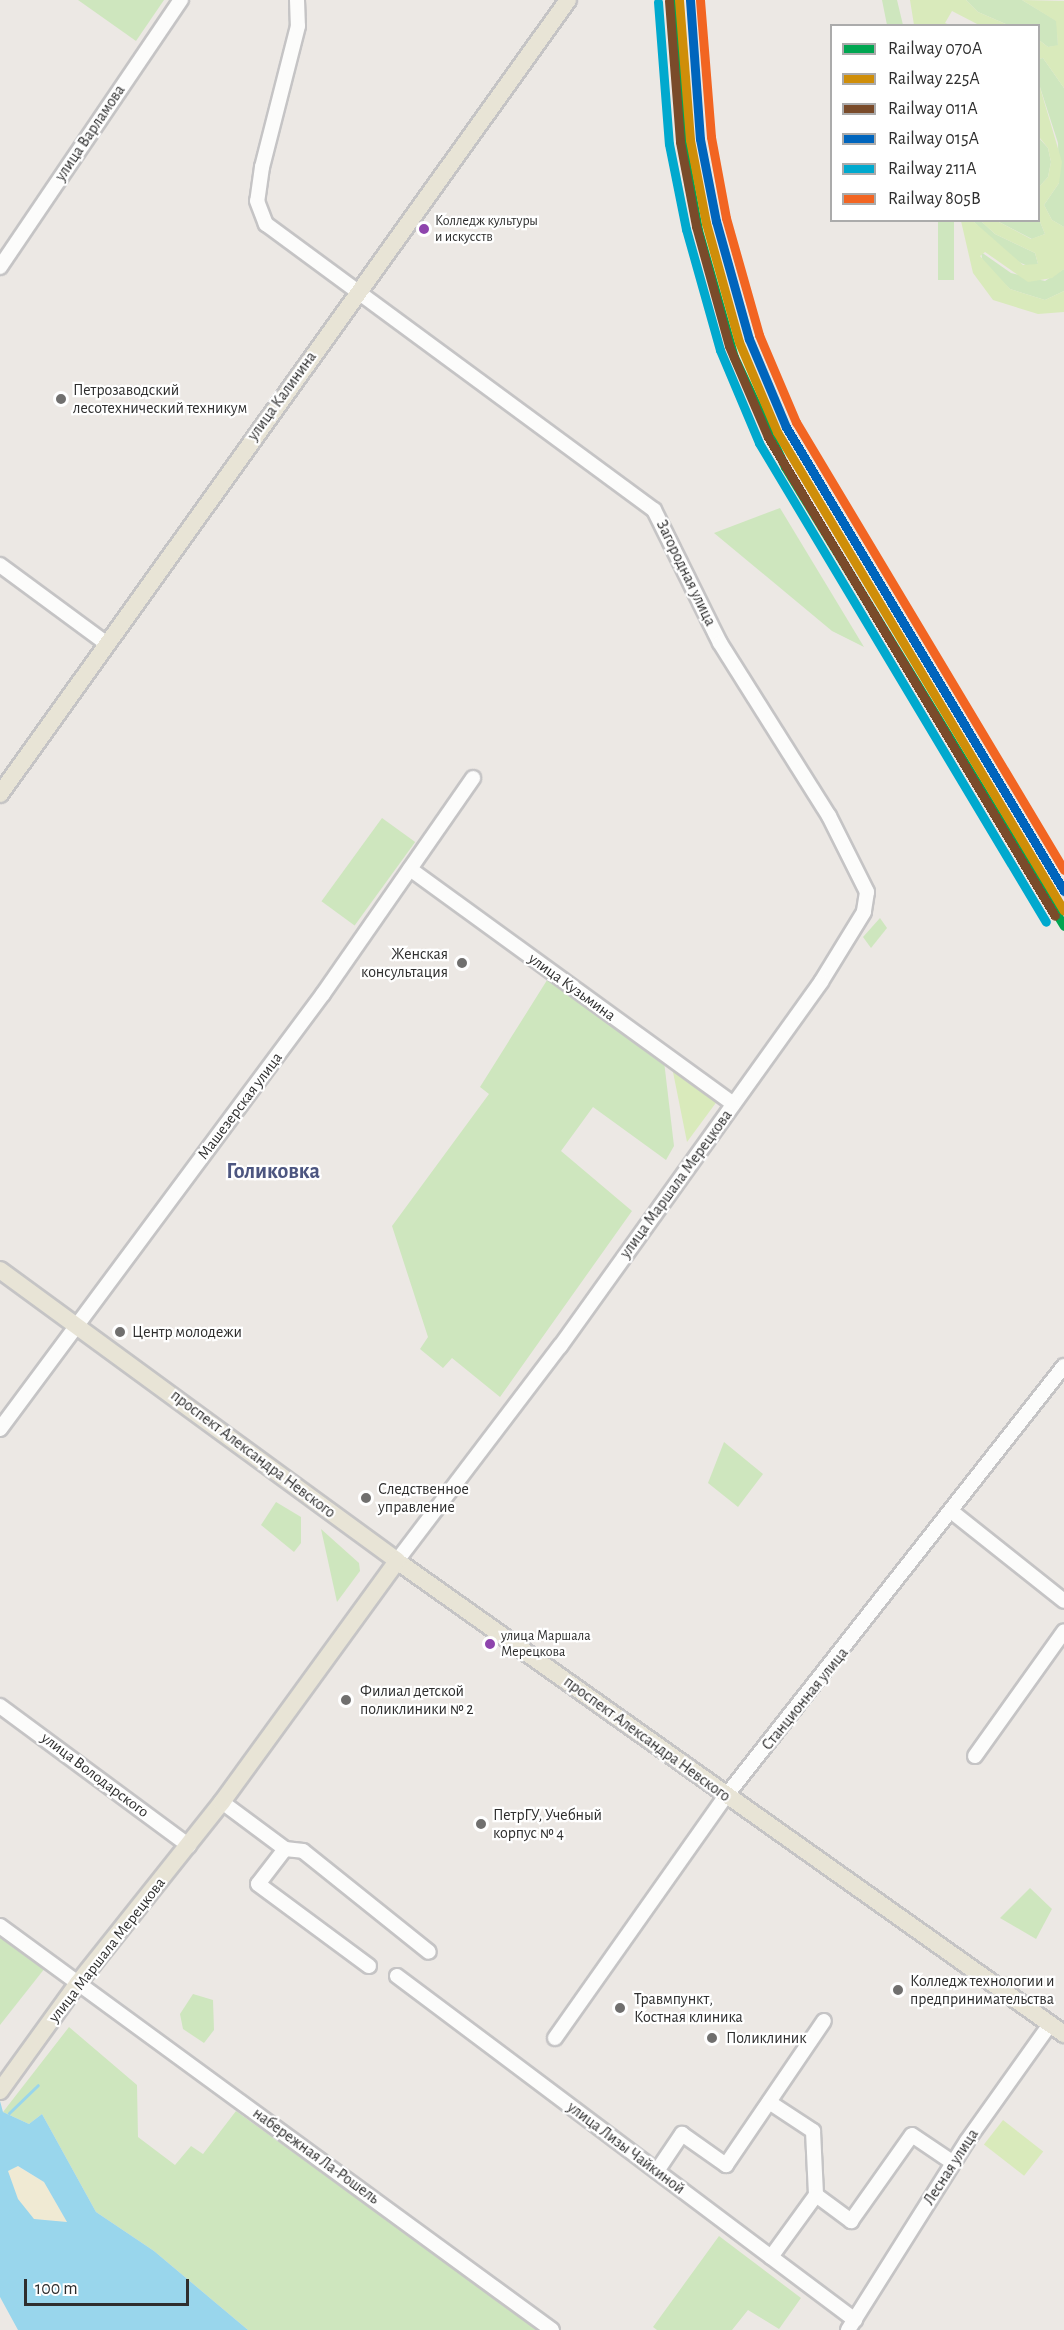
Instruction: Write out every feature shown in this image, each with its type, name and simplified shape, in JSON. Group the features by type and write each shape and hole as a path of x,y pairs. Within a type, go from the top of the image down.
{"main road":[{"name":"улица Калинина","path":"0,794 356,293 568,0"},
{"name":"проспект Александра Невского","path":"0,1270 77,1324 398,1561 726,1796 1060,2029"},
{"name":"улица Маршала Мерецкова","path":"0,2091 78,1983 189,1846 398,1561"}],"street":[{"name":"улица Варламова","path":"0,267 181,0"},
{"name":"Загородная улица","path":"297,0 298,26 257,201 266,224 356,293 654,510 720,643 829,816 867,892"},
{"path":"0,565 107,644"},
{"name":"Машезерская улица","path":"0,1429 323,994 473,778"},
{"name":"улица Кузьмина","path":"410,869 733,1104"},
{"name":"улица Маршала Мерецкова","path":"398,1561 560,1346 844,947 864,912 867,892"},
{"name":"Станционная улица","path":"555,2038 726,1796 1064,1366"},
{"path":"951,1511 1064,1601"},
{"path":"975,1756 1064,1630"},
{"name":"улица Володарского","path":"0,1706 189,1846"},
{"path":"222,1802 285,1849 303,1851 429,1952"},
{"path":"285,1849 258,1884 369,1966"},
{"name":"набережная Ла-Рошель","path":"0,1926 552,2330"},
{"name":"улица Лизы Чайкиной","path":"398,1976 771,2257 852,2325"},
{"path":"657,2171 682,2134 726,2165 824,2021"},
{"name":"Лесная улица","path":"852,2325 952,2162 1060,2029"},
{"path":"769,2102 813,2131 816,2195 771,2257"},
{"path":"816,2195 851,2221 912,2135 952,2162"}],"green space":[{"path":"78,0 164,0 136,41"},
{"path":"882,0 897,0 903,24 887,24"},
{"path":"910,0 966,0 978,12 1006,24 977,24 952,11 945,23 948,24 914,24"},
{"path":"966,0 1022,0 1057,21 1058,46 1048,47 1040,41 1040,24 1006,24 978,12"},
{"path":"1022,0 1064,1 1064,88 1043,58 1040,59 1040,41 1048,47 1058,45 1056,21"},
{"path":"1043,58 1064,88 1064,227 1052,220 1044,205 1059,183 1058,143 1040,87 1040,59"},
{"path":"1040,87 1062,162 1059,183 1044,205 1052,220 1064,227 1064,269 1052,278 1028,282 985,252 980,256 1010,289 1045,300 1064,291 1064,312 1038,314 993,300 973,273 961,222 974,222 1023,265 1038,264 1035,253 995,234 982,222 999,222 1031,239 1045,234 1040,222 1040,186 1048,177 1051,162 1048,148 1040,138"},
{"path":"1040,139 1048,148 1051,162 1048,177 1040,186"},
{"path":"938,222 954,222 954,280 938,280"},
{"path":"974,222 982,222 995,234 1035,253 1038,264 1030,267 1012,259"},
{"path":"999,222 1040,222 1045,234 1032,239"},
{"path":"981,252 1011,273 1045,281 1064,269 1064,291 1045,300 1010,289 983,263"},
{"path":"780,508 864,647 832,631 714,533"},
{"path":"382,818 415,842 355,925 321,901"},
{"path":"880,918 887,928 871,948 863,937"},
{"path":"549,977 664,1061 674,1146 666,1160 593,1107 561,1151 632,1211 500,1397 452,1358 443,1368 420,1349 428,1337 392,1226 489,1094 480,1087"},
{"path":"672,1067 718,1100 687,1142"},
{"path":"724,1442 763,1474 738,1507 708,1483"},
{"path":"276,1502 301,1517 301,1543 294,1552 261,1525"},
{"path":"321,1529 359,1563 360,1571 337,1602"},
{"path":"1030,1888 1052,1909 1036,1939 1000,1918"},
{"path":"0,1934 45,1968 0,2025"},
{"path":"193,1994 213,2000 214,2030 204,2043 183,2029 180,2014"},
{"path":"69,2027 137,2085 138,2137 175,2165 191,2146 203,2154 236,2111 538,2330 248,2330 154,2251 96,2212 42,2114 29,2124 3,2112"},
{"path":"1003,2120 1043,2151 1024,2176 984,2144"},
{"path":"719,2236 801,2298 779,2329 748,2310 732,2330 657,2330 653,2327"}],"sand":[{"path":"17,2166 44,2182 67,2222 34,2219 18,2200 8,2171"}],"water":[{"path":"0,2101 3,2112 29,2124 42,2114 96,2212 154,2251 248,2330 18,2330 0,2297","holes":["18,2166 44,2182 67,2222 34,2219 18,2199 8,2171"]}],"waterway":[{"path":"9,2113 38,2085"}],"rail line":[{"name":"070А","path":"672,0 682,141 698,230 734,357 785,467 1064,926"},
{"name":"225А","path":"679,0 690,140 706,223 739,342 777,432 1064,911"},
{"name":"015А","path":"690,0 700,139 716,221 749,339 786,427 1064,891"},
{"name":"805В","path":"700,0 711,137 726,218 759,335 796,422 1064,870"},
{"name":"011А","path":"669,1 680,142 696,226 729,346 768,437 1055,916"},
{"name":"211А","path":"658,2 669,144 686,229 720,350 759,443 1046,922"}],"place":[{"name":"Колледж культуры и искусств","path":"424,229"},
{"name":"Петрозаводский лесотехнический техникум","path":"61,399"},
{"name":"Женская консультация","path":"462,963"},
{"name":"Центр молодежи","path":"120,1332"},
{"name":"Следственное управление","path":"366,1498"},
{"name":"улица Маршала Мерецкова","path":"490,1644"},
{"name":"Филиал детской поликлиники № 2","path":"346,1700"},
{"name":"ПетрГУ, Учебный корпус № 4","path":"481,1824"},
{"name":"Колледж технологии и предпринимательства","path":"898,1990"},
{"name":"Травмпункт, Костная клиника","path":"620,2008"},
{"name":"Поликлиник","path":"712,2038"}],"district":[{"name":"Голиковка","path":"273,1172"}]}
